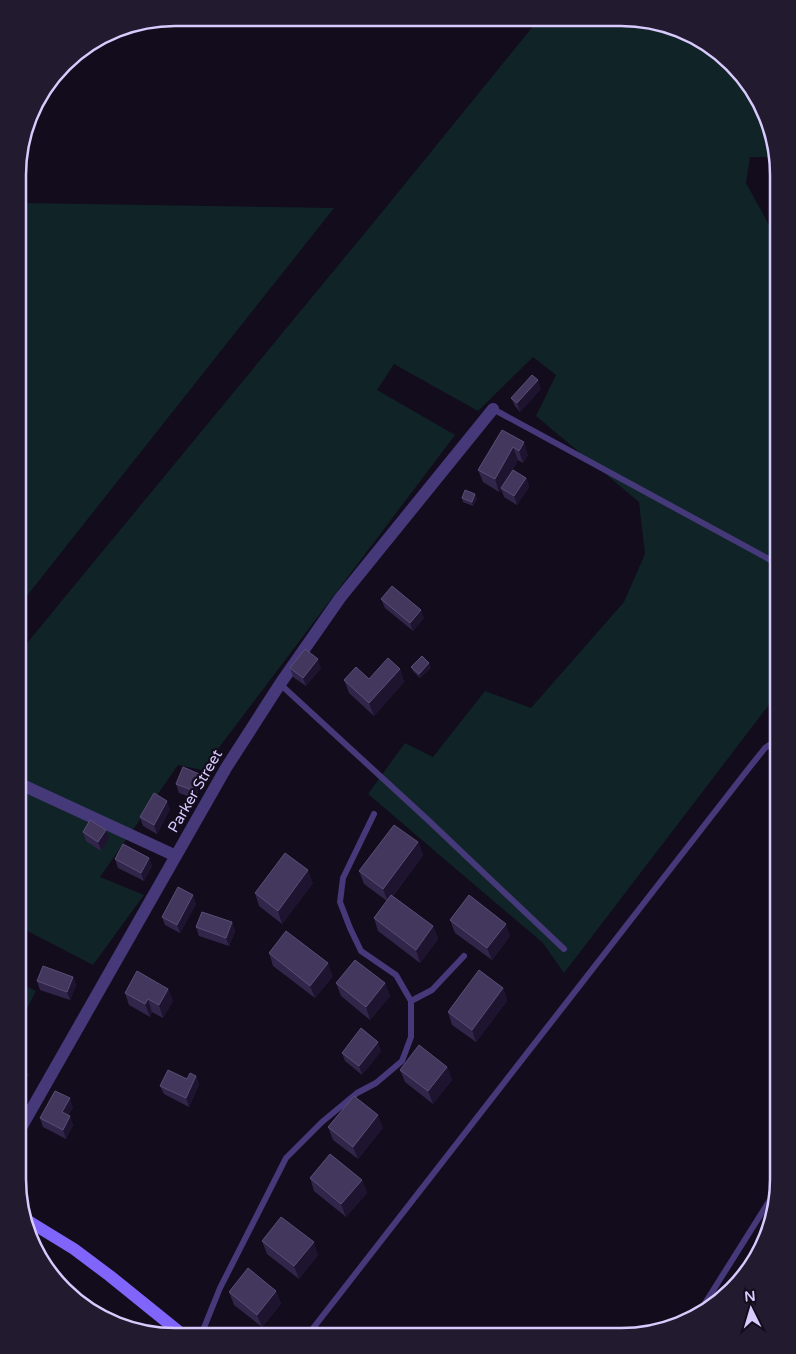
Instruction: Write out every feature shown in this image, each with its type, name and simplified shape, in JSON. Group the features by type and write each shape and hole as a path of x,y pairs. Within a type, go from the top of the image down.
{"street":[{"name":"Parker Street","path":"26,1119 226,768 280,684 321,622 493,409"},
{"path":"26,787 176,856"},
{"path":"33,1223 74,1249 174,1328"}],"lane":[{"path":"493,409 770,559"},
{"path":"280,684 428,820 564,949"},
{"path":"313,1328 749,768 769,745"},
{"path":"203,1328 220,1288 286,1158 322,1122 357,1093 376,1083 402,1060 411,1037 411,1001 396,975 361,951 340,902 342,878 374,814"},
{"path":"411,1001 432,990 464,956"},
{"path":"707,1300 767,1204"}],"green space":[{"path":"533,26 621,26 660,31 695,46 712,57 739,84 758,118 765,136 768,157 750,157 746,183 770,226 769,704 564,973 543,943 368,794 405,743 433,757 485,691 531,708 624,602 645,554 639,502 536,416 556,375 533,357 478,411 394,364 377,390 455,435 202,770 178,765 100,877 144,895 93,965 26,930 26,644"},
{"path":"26,203 334,208 26,597"},
{"path":"26,986 36,991 26,1010"}],"building":[{"path":"532,375 538,380 517,403 511,398"},
{"path":"502,430 524,442 519,451 513,447 495,479 478,470"},
{"path":"513,470 526,478 514,496 501,488"},
{"path":"465,490 475,494 472,502 462,498"},
{"path":"392,586 421,610 410,623 381,599"},
{"path":"305,649 318,659 303,678 290,668"},
{"path":"422,656 429,663 419,674 411,667"},
{"path":"388,658 400,669 369,703 344,680 356,667 369,679"},
{"path":"183,767 199,774 192,790 176,784"},
{"path":"154,793 167,801 154,825 140,817"},
{"path":"90,820 106,830 98,842 83,832"},
{"path":"394,825 418,842 383,889 359,871"},
{"path":"123,844 149,858 141,873 115,859"},
{"path":"285,853 308,870 278,911 255,893"},
{"path":"178,887 193,895 177,925 162,917"},
{"path":"391,895 433,926 416,950 374,918"},
{"path":"469,895 506,924 487,948 450,920"},
{"path":"202,912 232,922 226,938 196,927"},
{"path":"286,931 328,963 310,986 269,953"},
{"path":"355,960 385,983 366,1007 336,983"},
{"path":"43,966 73,977 67,992 37,981"},
{"path":"479,970 503,988 472,1030 448,1012"},
{"path":"137,971 168,989 159,1005 148,999 145,1004 125,993"},
{"path":"361,1028 378,1042 359,1066 342,1053"},
{"path":"419,1045 447,1067 428,1091 400,1070"},
{"path":"168,1070 187,1079 190,1073 196,1076 186,1098 160,1086"},
{"path":"55,1091 70,1098 62,1112 70,1116 63,1130 40,1118"},
{"path":"354,1096 378,1115 353,1147 328,1127"},
{"path":"330,1154 362,1180 341,1204 310,1178"},
{"path":"281,1217 314,1242 294,1266 262,1241"},
{"path":"248,1268 276,1291 257,1315 229,1292"}]}
